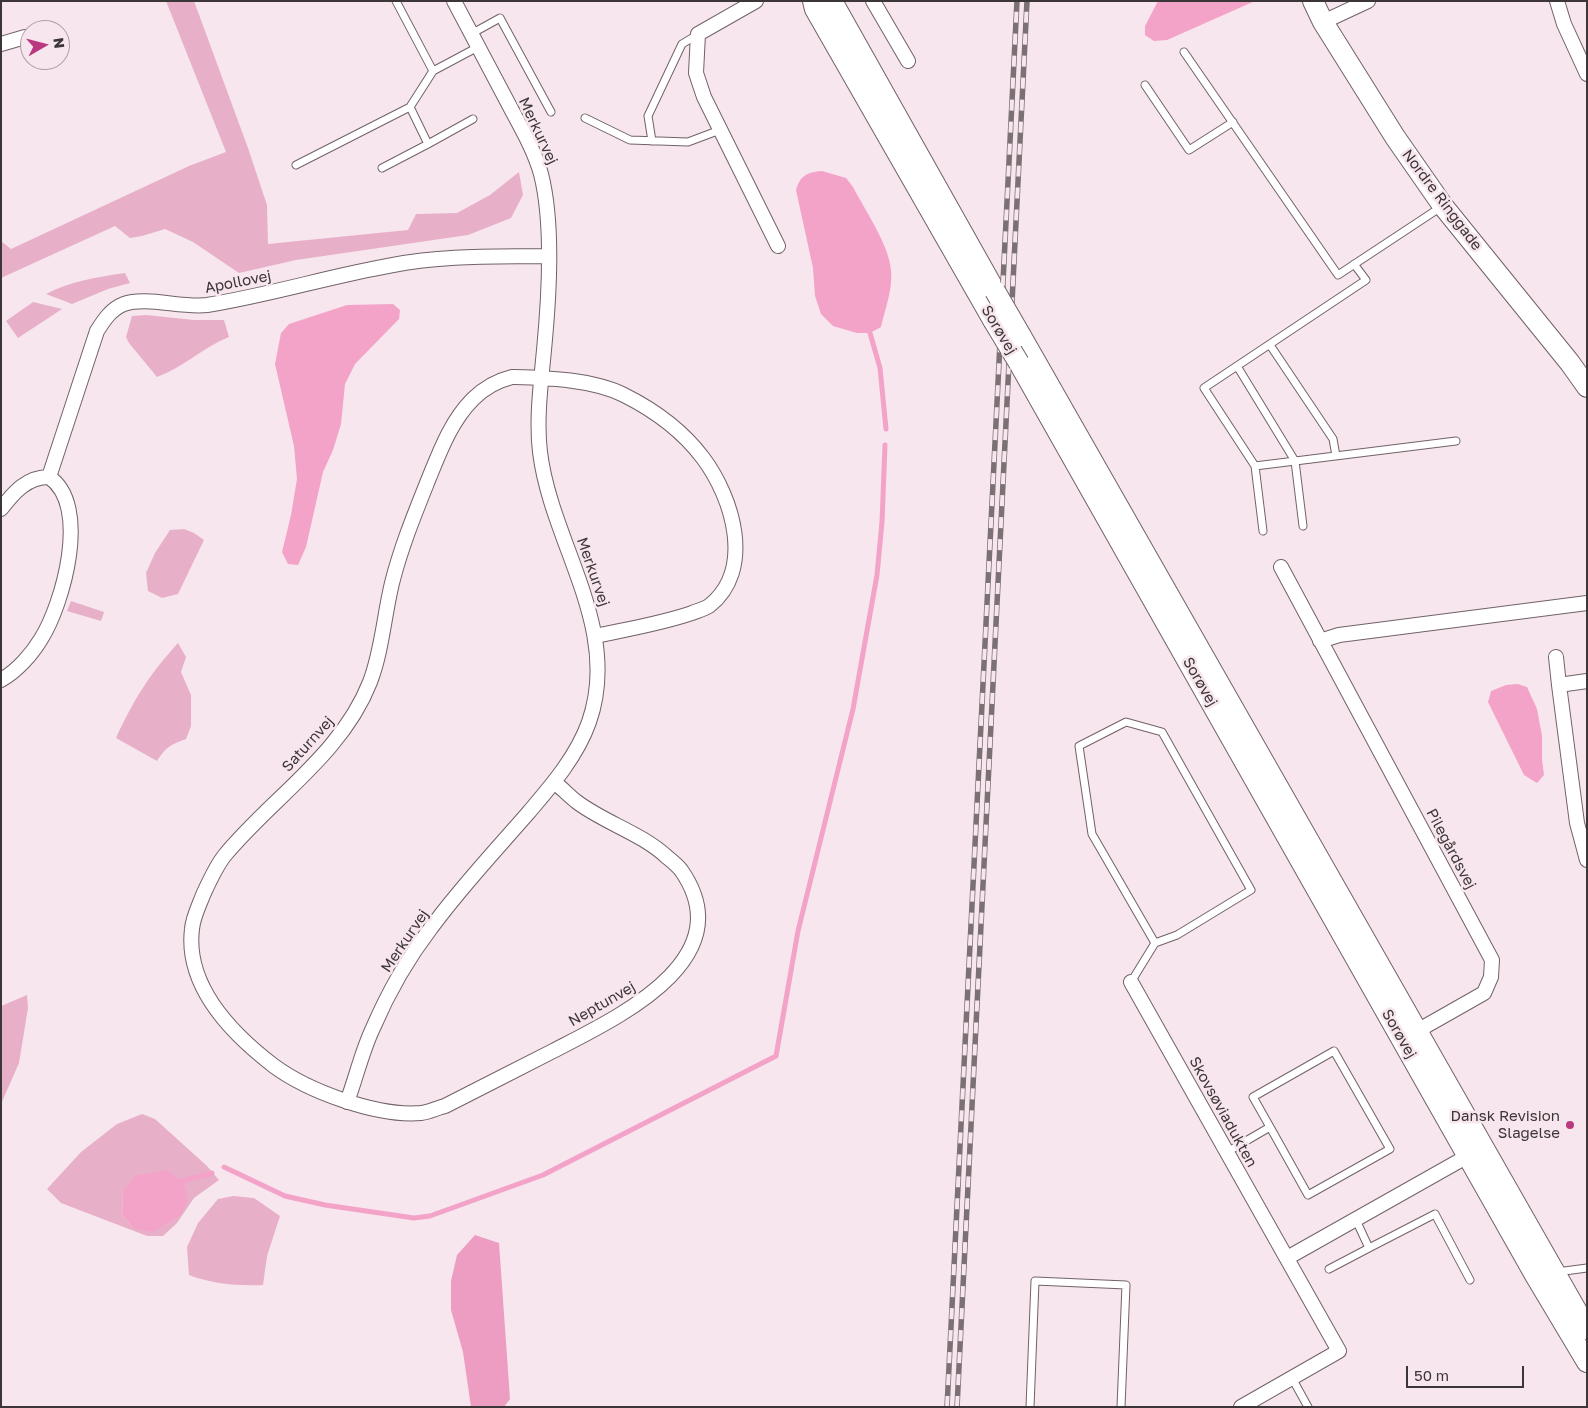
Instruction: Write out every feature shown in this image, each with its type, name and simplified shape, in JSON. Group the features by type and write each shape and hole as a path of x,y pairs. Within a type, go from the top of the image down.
{"street":[{"name":"Merkurvej","path":"347,1102 372,1029 404,968 431,928 554,782 578,746 590,721 596,692 596,636 588,606 553,506 540,452 539,426 541,378 547,318 548,256 547,205 541,173 530,145 454,1"},
{"path":"756,1 698,34 696,73 704,97 778,246"},
{"name":"Sorøvej","path":"813,1 815,9 993,320 1410,1035"},
{"name":"Sorøvej","path":"832,1 1545,1274 1587,1362"},
{"path":"873,1 908,62"},
{"name":"Nordre Ringgade","path":"1313,1 1323,22 1395,137 1443,206 1570,363 1587,387"},
{"path":"1323,22 1368,1"},
{"path":"1557,1 1564,24 1587,74"},
{"path":"1,44 20,38"},
{"name":"Apollovej","path":"49,477 97,330 108,315 123,304 144,302 184,306 205,305 264,294 393,264 434,259 548,256"},
{"name":"Saturnvej","path":"347,1102 308,1087 279,1070 234,1032 213,1005 204,990 198,973 193,958 192,944 194,917 207,886 224,857 326,750 347,726 361,702 371,680 392,584 407,532 446,438 471,401 490,385 501,380 512,377 581,382 622,394 658,414 682,434 704,458 725,499 734,529 736,544 734,569 727,586 718,598 707,607 671,620 596,636"},
{"path":"1,509 25,483 34,479 49,477 62,488 68,505 71,531 68,565 57,603 42,639 26,659 10,675 1,680"},
{"name":"Pilegårdsvej","path":"1281,568 1492,960 1492,977 1484,993 1410,1035"},
{"path":"1320,641 1339,635 1587,603"},
{"path":"1556,657 1587,860"},
{"path":"1559,685 1587,681"},
{"name":"Neptunvej","path":"347,1102 392,1112 421,1113 445,1106 619,1017 655,992 682,962 695,940 699,917 695,894 680,869 655,846 577,802 554,782"},
{"name":"Skovsøviadukten","path":"1131,982 1339,1351 1241,1407"},
{"path":"1287,1258 1475,1152"},
{"name":"Sorøvej","path":"1545,1274 1587,1329"}],"lane":[{"path":"396,1 433,71"},
{"path":"471,34 500,18 551,112"},
{"path":"652,141 648,116 682,44 698,34"},
{"path":"296,165 410,107 433,71 478,47"},
{"path":"1184,52 1338,275 1443,206"},
{"path":"1145,85 1189,150 1233,122"},
{"path":"410,107 428,144"},
{"path":"584,118 630,140 688,142 720,130"},
{"path":"382,168 473,119"},
{"path":"1263,531 1255,466 1204,388 1366,280 1354,264"},
{"path":"1270,345 1333,439 1336,456"},
{"path":"1237,366 1295,461 1303,526"},
{"path":"1255,466 1456,441"},
{"path":"1131,982 1155,943 1177,935 1251,890 1162,732 1126,722 1079,746 1092,834 1155,943"},
{"path":"1334,1051 1390,1149 1308,1195 1270,1127 1253,1096 1334,1051"},
{"path":"1227,1152 1270,1127"},
{"path":"1329,1269 1435,1214 1470,1280"},
{"path":"1356,1220 1369,1248"},
{"path":"1545,1274 1587,1268"},
{"path":"1030,1407 1035,1281 1126,1285 1121,1407"},
{"path":"1292,1378 1308,1407"}],"shaded area":[{"path":"166,1 194,1 267,205 268,244 408,230 416,214 457,213 490,195 519,172 523,195 511,218 468,235 296,260 239,273 193,242 165,229 130,238 115,226 1,278 1,241 11,249 189,166 226,152"},
{"path":"1158,1 1255,1 1167,40 1154,41 1145,35 1145,26"},
{"path":"822,171 846,178 853,187 881,239 889,260 891,284 881,327 870,333 857,333 833,326 821,314 815,296 813,268 796,190 802,178 812,172"},
{"path":"125,273 130,283 108,289 72,304 46,294 75,283"},
{"path":"33,302 62,309 18,338 6,321"},
{"path":"393,304 400,310 399,319 355,364 345,384 341,424 333,450 323,472 306,547 298,565 288,564 282,552 297,479 294,446 275,364 281,333 289,324 347,305"},
{"path":"146,315 194,320 224,320 229,337 157,377 126,337 132,316"},
{"path":"184,529 204,540 178,594 162,598 148,591 146,573 155,553 170,530"},
{"path":"71,601 104,612 101,621 67,611"},
{"path":"178,643 186,657 181,672 191,695 191,726 186,739 169,747 157,761 116,738 143,688"},
{"path":"1518,684 1527,687 1537,709 1542,736 1544,775 1537,783 1524,775 1488,702 1491,691 1506,685"},
{"path":"27,995 28,1008 19,1063 1,1104 1,1006"},
{"path":"142,1114 155,1119 207,1166 219,1180 194,1198 177,1223 163,1236 147,1236 61,1203 47,1189 81,1152 117,1124","holes":["123,1191 134,1229 122,1215"]},
{"path":"166,1170 183,1181 188,1200 181,1215 153,1232 134,1229 122,1215 123,1191 135,1176"},
{"path":"233,1196 254,1198 280,1216 267,1256 263,1285 225,1284 189,1275 187,1247 198,1223 218,1199"},
{"path":"475,1235 499,1243 510,1399 504,1407 471,1407 463,1352 451,1310 451,1281 457,1255"}],"waterway":[{"path":"870,333 880,368 886,429"},
{"path":"224,1167 285,1196 325,1205 414,1218 430,1216 543,1175 776,1056 798,931 853,709 877,575 882,522 885,445"},
{"path":"183,1181 212,1173"}],"railway":[{"path":"947,1407 1017,1"},
{"path":"957,1407 1027,1"}],"place":[{"name":"Dansk Revision Slagelse","path":"1570,1125"}]}
